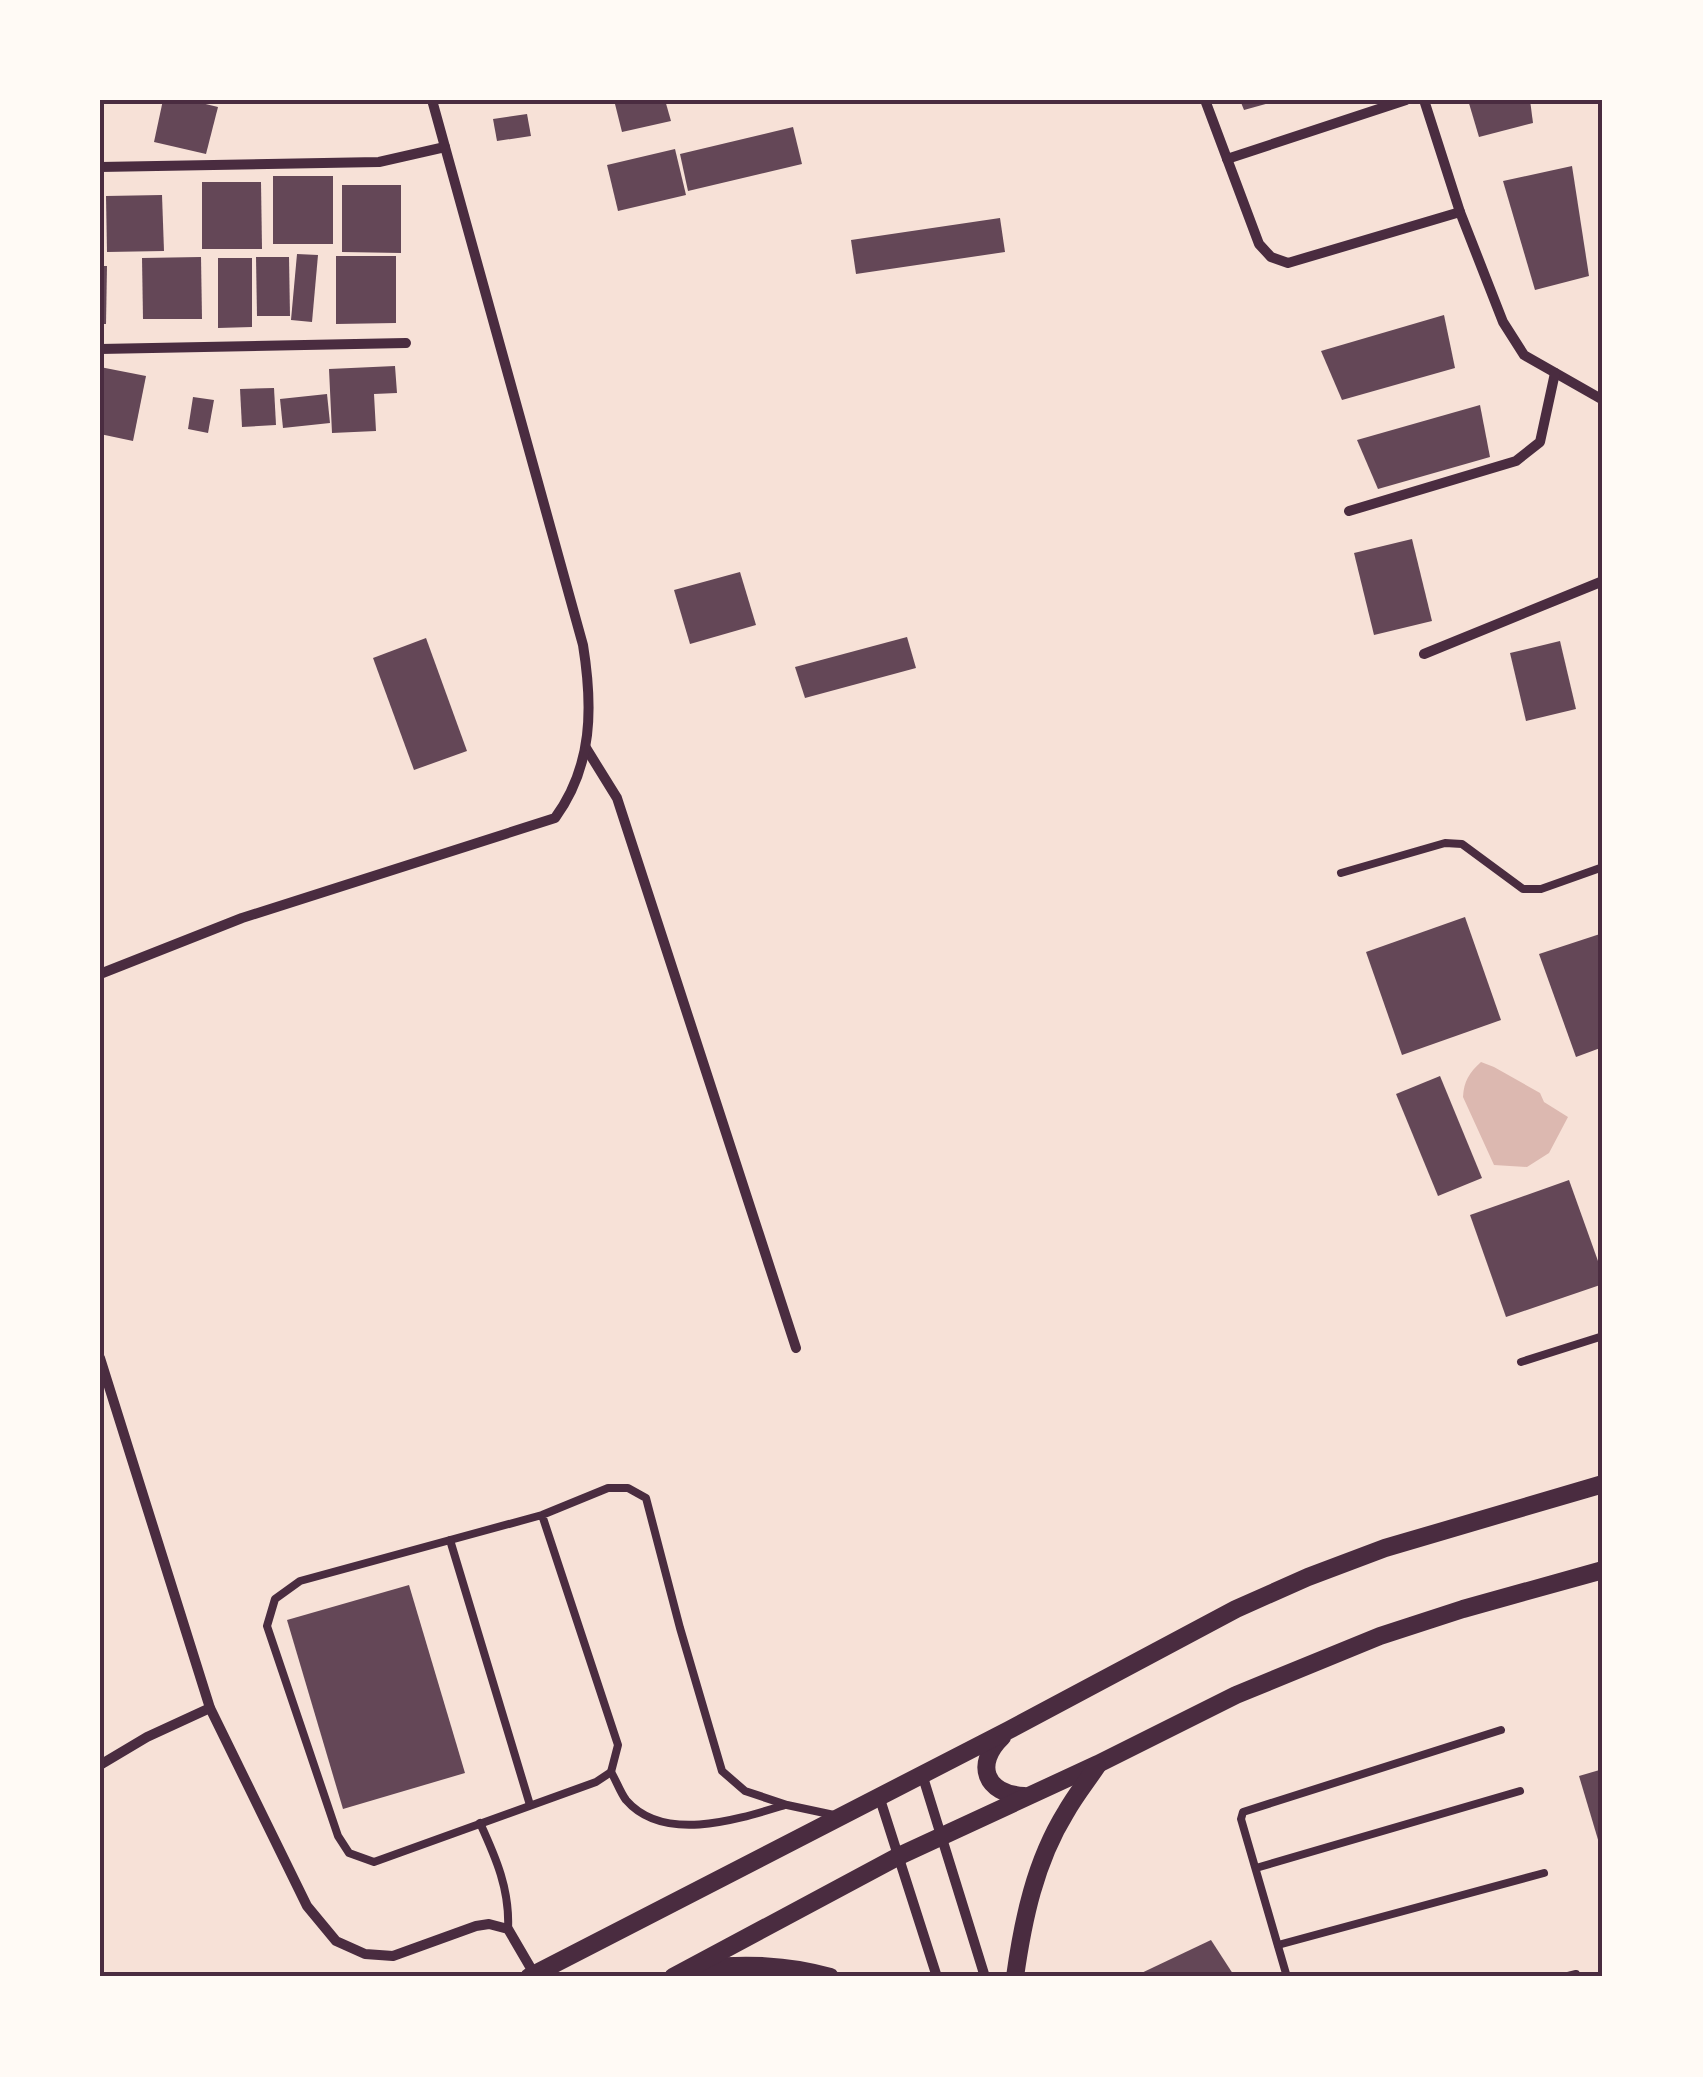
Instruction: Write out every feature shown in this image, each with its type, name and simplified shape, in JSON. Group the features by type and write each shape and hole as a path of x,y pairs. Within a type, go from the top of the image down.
{"street":[{"path":"100,974 242,918 555,818 570,798 586,748 589,714 582,645 432,100"},
{"path":"1205,100 1259,244 1271,256 1288,264 1460,212"},
{"path":"1227,159 1406,100"},
{"path":"1424,100 1460,212 1503,322 1524,355 1603,400"},
{"path":"100,167 379,162 445,147"},
{"path":"100,349 406,343"},
{"path":"1349,512 1516,461 1540,442 1554,373"},
{"path":"1424,654 1603,581"},
{"path":"586,748 617,798 796,1348"},
{"path":"100,1358 210,1708 307,1906 336,1941 364,1954 393,1956 476,1926 489,1924 508,1929 533,1976 1236,1610 1386,1548 1603,1484"},
{"path":"680,1973 900,1856 1236,1696 1380,1636 1603,1570"},
{"path":"100,1765 210,1708"},
{"path":"1010,1730 988,1758 987,1775 996,1790 1010,1796 1026,1796"},
{"path":"1015,1977 1022,1928 1039,1869 1064,1814 1098,1764"},
{"path":"922,1774 986,1977"},
{"path":"878,1795 937,1977"},
{"path":"680,1973 746,1964 830,1977"}],"lane":[{"path":"1341,873 1445,843 1462,844 1522,889 1541,889 1603,868"},
{"path":"1521,1362 1603,1336"},
{"path":"542,1515 618,1745 611,1772 596,1782 374,1862 349,1853 338,1836 267,1626 275,1599 300,1581 542,1515 608,1488 628,1488 646,1498 722,1771 744,1791 838,1816"},
{"path":"450,1540 530,1805"},
{"path":"1287,1977 1240,1820 1243,1812 1501,1730"},
{"path":"611,1772 626,1800 649,1817 690,1826 734,1820 787,1804"},
{"path":"1256,1868 1520,1791"},
{"path":"480,1823 499,1866 509,1906 508,1929"},
{"path":"1278,1945 1544,1873"},
{"path":"1564,1977 1576,1974"}],"shaded area":[{"path":"1481,1062 1540,1093 1544,1102 1568,1117 1549,1153 1527,1167 1494,1165 1463,1097 1468,1078"}],"building":[{"path":"163,100 189,100 218,107 206,154 154,142"},
{"path":"614,100 665,100 671,121 622,132"},
{"path":"1240,100 1276,100 1276,101 1244,110"},
{"path":"1468,100 1530,100 1533,123 1479,137"},
{"path":"527,114 531,136 497,141 493,119"},
{"path":"793,127 802,164 688,191 680,154"},
{"path":"675,149 686,195 618,211 607,165"},
{"path":"1572,166 1589,276 1535,290 1503,181"},
{"path":"273,176 333,176 333,244 273,244"},
{"path":"202,182 261,182 262,249 202,249"},
{"path":"342,185 401,185 401,253 342,252"},
{"path":"162,195 164,251 107,252 106,196"},
{"path":"1000,218 1005,252 856,274 851,240"},
{"path":"297,254 318,255 312,322 291,320"},
{"path":"336,256 396,256 396,323 336,324"},
{"path":"201,257 202,319 143,319 142,258"},
{"path":"256,257 289,257 290,316 257,316"},
{"path":"218,258 252,258 252,327 218,328"},
{"path":"100,266 107,266 106,324 100,324"},
{"path":"1444,315 1455,368 1342,400 1321,351"},
{"path":"395,366 397,393 374,394 376,431 332,433 329,369"},
{"path":"100,367 146,376 133,441 100,434"},
{"path":"274,388 276,425 242,427 240,389"},
{"path":"327,394 330,423 283,428 280,399"},
{"path":"193,397 214,400 208,433 188,429"},
{"path":"1480,405 1490,457 1378,489 1357,440"},
{"path":"1412,539 1432,621 1374,635 1354,553"},
{"path":"740,572 756,625 690,644 674,590"},
{"path":"907,637 916,668 805,698 795,667"},
{"path":"426,638 467,751 414,770 373,658"},
{"path":"1560,641 1576,709 1526,721 1510,653"},
{"path":"1465,917 1501,1020 1402,1055 1366,952"},
{"path":"1603,933 1603,1047 1576,1057 1539,954"},
{"path":"1440,1076 1482,1178 1438,1196 1396,1094"},
{"path":"1569,1180 1603,1284 1506,1317 1470,1215"},
{"path":"409,1585 465,1773 343,1809 287,1620"},
{"path":"1603,1769 1603,1852 1602,1853 1579,1776"},
{"path":"1211,1940 1235,1977 1133,1977"}]}
